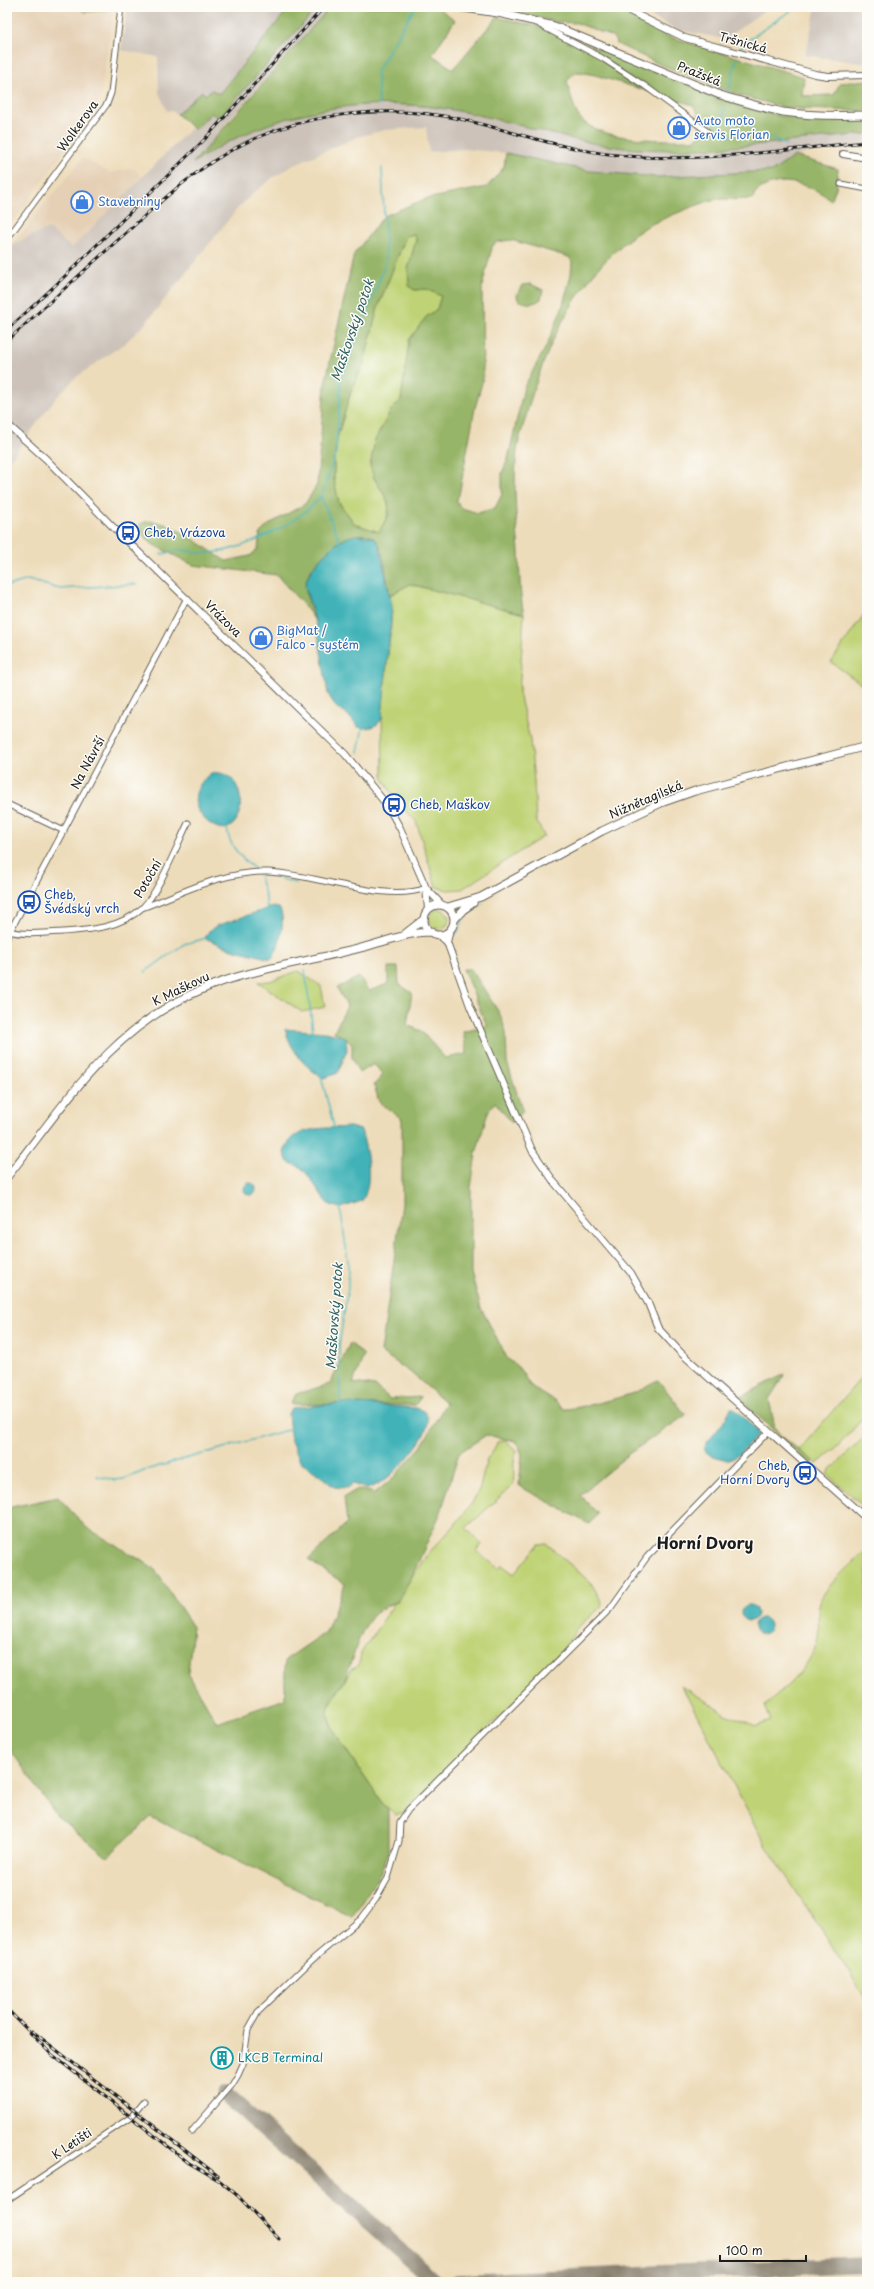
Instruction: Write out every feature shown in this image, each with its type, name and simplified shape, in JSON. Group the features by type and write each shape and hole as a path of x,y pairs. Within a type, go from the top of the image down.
{"main road":[{"name":"Pražská","path":"458,7 531,20 582,36 726,96 782,112 831,115 867,115"},
{"name":"Nižnětagilská","path":"445,906 481,897 602,831 661,803 701,790 867,746"},
{"path":"424,919 426,926 431,932 439,934 450,930 454,920 463,910 481,897"},
{"path":"399,937 424,919 428,909 432,906 445,906 454,916 454,920"},
{"name":"K Maškovu","path":"7,1177 100,1061 130,1032 168,1006 204,988 228,980 417,932 431,932"}],"street":[{"name":"Wolkerova","path":"7,239 108,104 111,93 121,7"},
{"name":"Tršnická","path":"621,7 672,33 695,42 815,74 828,76 867,75"},
{"name":"Pražská","path":"531,20 602,58 645,86 708,132"},
{"path":"843,154 867,158"},
{"path":"841,184 867,190"},
{"name":"Vrázova","path":"7,424 46,459 345,754 387,805 400,828 426,888 428,909"},
{"name":"Na Návrší","path":"7,937 187,598"},
{"path":"7,804 64,831"},
{"name":"Potoční","path":"9,931 50,933 99,928 114,924 142,908 154,890 188,823"},
{"path":"142,908 217,880 266,872 291,874 367,889 403,892 418,891 426,888 445,906"},
{"path":"447,942 450,930"},
{"path":"439,934 447,942 470,1006 532,1150 554,1182 631,1273 648,1303 658,1328 680,1352 867,1519"},
{"path":"192,2131 232,2085 238,2075 243,2064 248,2030 258,2012 312,1959 361,1919 376,1899 388,1878 400,1841 400,1822 408,1810 610,1609 647,1557 768,1432"},
{"name":"K Letišti","path":"7,2200 131,2117 144,2101"}],"shaded area":[{"path":"7,7 114,7 100,100 7,231"},
{"path":"128,7 290,7 219,94 217,92 205,95 202,92 177,114 170,110 167,111 159,93 158,57 121,50"},
{"path":"317,7 330,7 226,123 195,162 234,138 276,121 317,110 375,104 405,104 447,108 587,143 638,149 708,148 867,134 867,147 810,152 795,156 773,171 657,177 589,171 506,153 464,149 429,152 426,127 385,130 357,137 295,164 274,177 251,195 237,209 145,324 125,343 75,378 55,399 7,464 7,250 11,245 48,228 72,248 190,129 195,130 211,113 219,118"},
{"path":"639,7 769,7 725,39 678,30 638,10"},
{"path":"816,7 867,7 867,64 805,55"},
{"name":"Stavebniny","path":"83,158 110,173 133,168 142,176 73,250 48,228 11,245"}],"green space":[{"path":"79,7 114,7 105,9 105,11 84,12"},
{"path":"290,7 318,7 219,118 211,113 195,130 177,114 202,91 205,95 212,90 219,94"},
{"path":"330,7 439,8 455,20 432,55 453,69 497,17 553,30 736,104 781,116 867,120 867,134 723,148 666,150 638,149 599,144 560,136 482,116 444,109 407,105 370,105 333,108 296,116 261,127 226,143 193,163","holes":["579,72 595,75 693,105 699,115 700,136 693,140 633,138 602,132 589,126 580,118 575,110 567,81 572,75"]},
{"path":"512,7 612,7 632,15 666,36 804,77 802,96 834,95 840,83 867,80 867,111 783,107 738,95 657,63 617,44 613,37 577,23 556,22 511,11"},
{"path":"506,153 589,171 657,177 773,171 795,156 838,169 836,188 831,200 823,194 803,185 782,182 762,188 754,194 754,198 751,199 713,200 651,224 623,244 602,264 584,286 555,336 534,389 519,438 515,476 515,501 519,551 520,591 524,614 410,584 390,595 382,551 377,541 368,535 358,535 346,538 335,545 325,554 309,573 306,582 306,592 316,623 308,610 277,575 193,565 152,544 143,535 140,524 149,521 172,527 226,561 250,556 258,549 260,533 271,523 305,504 317,485 325,384 354,254 384,216 425,199 487,187 504,167","holes":["414,234 416,240 408,269 409,286 414,290 426,289 441,296 437,309 426,317 409,340 401,400 391,410 375,440 370,466 374,478 388,501 389,514 379,532 355,524 339,503 334,480 334,460 338,435 352,388 364,363 378,307 406,236","511,240 569,257 572,262 571,275 562,308 547,345 524,387 508,459 502,473 502,494 495,508 478,513 461,508 456,500 459,495 475,408 483,379 482,287 492,247 496,242"]},
{"path":"414,234 416,240 408,269 414,290 426,289 441,296 437,309 426,317 406,372 401,400 391,410 374,478 388,504 387,515 379,532 355,524 339,503 334,480 334,460 338,435 352,388 364,363 378,307 406,236"},
{"path":"531,284 543,290 541,299 530,303 518,300 517,295 522,285"},
{"path":"410,584 524,614 519,693 530,740 536,820 544,836 462,889 447,890 436,887 416,821 397,802 383,779 382,713 391,627 392,607 390,595"},
{"path":"867,610 867,688 831,662"},
{"path":"439,909 446,912 449,919 446,926 439,929 432,926 429,919 432,912"},
{"path":"388,967 398,967 399,984 412,993 407,1025 421,1031 445,1058 467,1054 463,1032 487,1026 463,969 471,969 500,1014 506,1032 507,1062 523,1112 512,1123 495,1102 488,1112 476,1153 471,1188 471,1273 481,1308 507,1358 519,1368 532,1388 554,1400 564,1409 588,1405 631,1394 658,1380 686,1415 630,1453 580,1495 598,1514 589,1524 519,1486 522,1454 516,1441 486,1435 459,1453 441,1512 411,1578 397,1602 385,1607 375,1614 368,1622 357,1644 345,1679 328,1710 330,1721 342,1744 382,1803 388,1808 388,1854 380,1874 352,1917 151,1817 107,1857 57,1816 7,1745 7,1508 58,1497 87,1528 154,1568 193,1627 188,1673 217,1723 285,1699 285,1660 326,1632 345,1584 308,1560 347,1523 344,1497 358,1489 375,1493 394,1477 421,1447 446,1403 410,1372 381,1352 402,1204 402,1119 379,1102 374,1085 383,1075 374,1064 359,1073 352,1058 352,1045 346,1038 334,1032 347,1006 337,988 359,977 369,991 388,984"},
{"path":"298,971 321,986 325,1007 302,1012 258,982 270,981"},
{"path":"350,1343 364,1355 353,1383 375,1386 390,1399 421,1397 415,1405 290,1404 296,1394 330,1384"},
{"path":"867,1371 867,1414 836,1448 817,1464 799,1450"},
{"path":"785,1374 769,1399 775,1428 780,1435 813,1461 810,1465 739,1398"},
{"path":"867,1434 867,1510 827,1474"},
{"path":"506,1440 516,1452 514,1460 513,1485 466,1528 482,1544 477,1551 499,1569 502,1565 514,1574 539,1544 546,1543 591,1583 602,1602 601,1607 579,1626 562,1651 510,1706 404,1812 395,1815 382,1803 336,1735 327,1715 329,1706 352,1669 358,1664 361,1653 426,1556 454,1526 472,1503 480,1488 487,1458 491,1455 498,1441"},
{"path":"867,1550 867,2000 762,1839 682,1686 726,1714 756,1726 771,1721 765,1706 796,1677 813,1652 818,1637 818,1609 824,1593 849,1566"}],"water":[{"path":"357,535 373,537 379,544 392,607 382,718 378,724 368,728 358,727 347,714 336,707 328,694 316,623 305,586 312,569 325,553 341,541"},
{"path":"211,773 225,775 234,782 239,794 240,806 237,818 231,826 222,829 209,823 198,811 196,804 195,798 197,791 200,785"},
{"path":"272,907 279,908 281,912 282,926 277,949 271,959 228,948 205,938 209,931 216,926"},
{"path":"285,1029 325,1032 346,1037 347,1050 338,1073 324,1078 310,1069 299,1058"},
{"path":"350,1127 361,1130 367,1156 369,1175 368,1184 362,1201 341,1208 327,1203 307,1174 300,1167 288,1162 284,1153 288,1144 294,1137 302,1133 321,1128"},
{"path":"252,1183 255,1184 255,1194 248,1195 245,1194 244,1187 245,1184"},
{"path":"345,1403 416,1408 425,1413 428,1420 426,1430 413,1452 397,1470 379,1483 367,1489 353,1484 347,1488 334,1487 300,1461 291,1441 288,1414 291,1408"},
{"path":"731,1408 734,1408 755,1428 759,1434 740,1454 727,1460 710,1455 704,1450 706,1444 723,1423"},
{"path":"749,1605 756,1610 757,1613 752,1620 749,1621 742,1616 741,1613 746,1606"},
{"path":"762,1618 768,1620 770,1626 768,1632 762,1634 756,1632 754,1626 756,1620"}],"waterway":[{"name":"Maškovský potok","path":"379,105 377,71 415,7"},
{"path":"739,49 747,41 796,7"},
{"path":"728,92 737,58"},
{"path":"721,131 725,105"},
{"path":"723,135 764,136 772,138 785,145"},
{"name":"Maškovský potok","path":"340,542 321,497 336,453 341,381 386,262 382,168"},
{"path":"161,554 177,550 203,553 220,551 252,542 268,535 298,517 320,497"},
{"path":"7,586 28,580 60,589 136,584"},
{"name":"Maškovský potok","path":"358,752 363,727"},
{"path":"227,827 230,840 237,852 256,870"},
{"path":"259,874 266,898 267,909"},
{"path":"264,874 296,883"},
{"path":"454,935 458,931 464,917 483,903"},
{"path":"145,972 184,944 207,938"},
{"name":"Maškovský potok","path":"305,970 313,1031"},
{"name":"Maškovský potok","path":"321,1076 335,1131"},
{"name":"Maškovský potok","path":"340,1206 348,1261 348,1288 339,1346 340,1405"},
{"name":"Maškovský potok","path":"97,1476 114,1480 124,1479 149,1469 291,1429"}],"taxiway":[{"path":"225,2094 436,2282"},
{"path":"459,2282 867,2264"}],"railway":[{"path":"7,330 63,278 204,140 324,7"},
{"path":"7,341 148,213 193,175 243,144 296,124 352,114 409,112 465,120 540,140 598,153 647,157 710,157 867,142"},
{"path":"7,2009 50,2053 189,2163 220,2181 238,2196 279,2239"},
{"path":"32,2031 218,2176"}],"place":[{"name":"Auto moto servis Florian","path":"679,128"},
{"name":"Stavebniny","path":"82,202"},
{"name":"Cheb, Vrázova","path":"128,533"},
{"name":"BigMat / Falco - systém","path":"261,638"},
{"name":"Cheb, Maškov","path":"394,805"},
{"name":"Cheb, Švédský vrch","path":"29,902"},
{"name":"Cheb, Horní Dvory","path":"805,1473"},
{"name":"LKCB Terminal","path":"222,2058"}],"district":[{"name":"Horní Dvory","path":"705,1543"}]}
